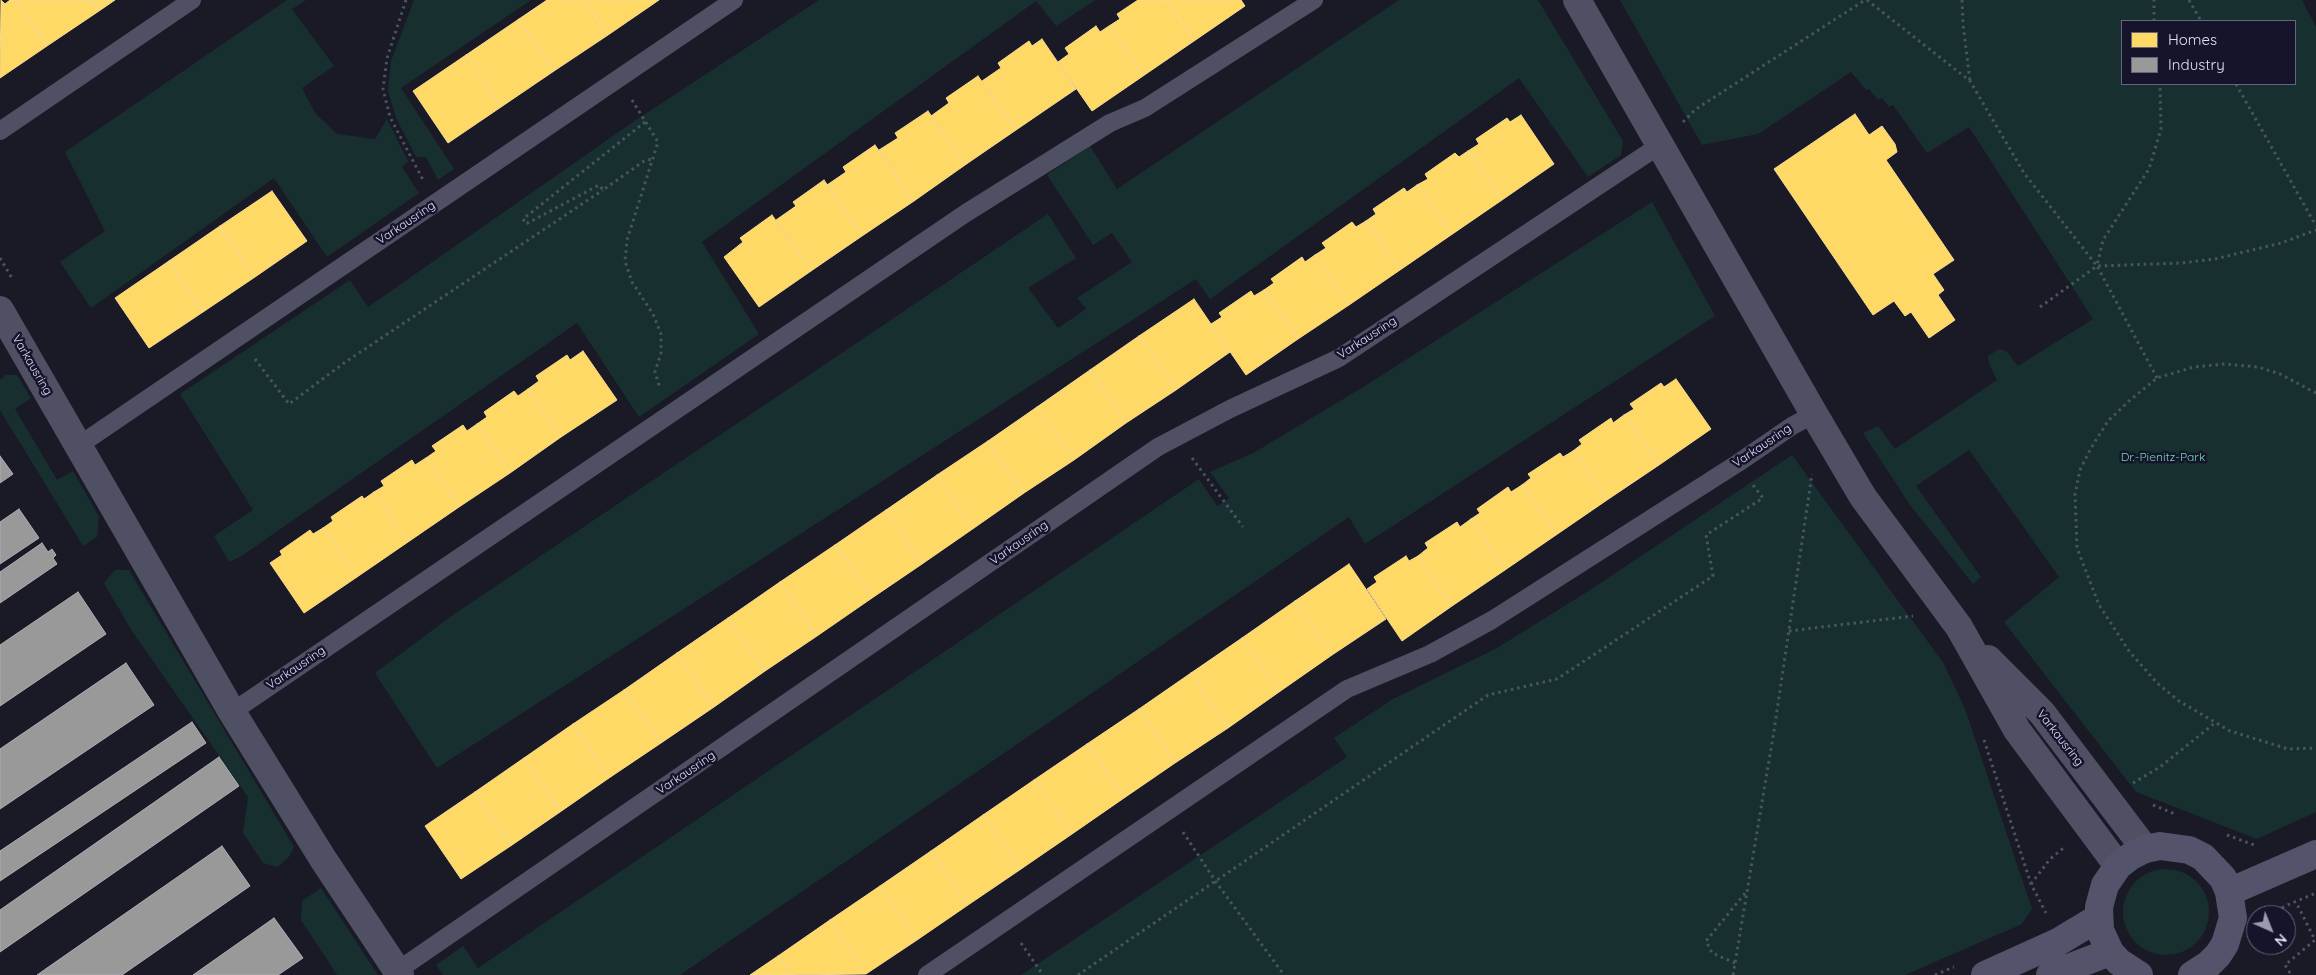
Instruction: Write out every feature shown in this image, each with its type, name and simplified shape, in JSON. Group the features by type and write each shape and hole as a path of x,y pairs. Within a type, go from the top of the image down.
{"main road":[{"path":"2139,975 2119,962 2110,952 2100,930 2098,918 2100,895 2110,875 2130,856 2145,849 2160,846 2175,847 2203,857 2223,878 2229,892 2233,918 2226,944 2209,964 2192,975"},
{"path":"2229,892 2316,854"},
{"path":"1985,975 2058,942 2098,918"},
{"path":"2050,975 2110,952"}],"street":[{"name":"Varkausring","path":"1577,0 1863,497 1964,635 2017,730 2118,866"},
{"name":"Varkausring","path":"0,310 232,712 323,859 398,973"},
{"name":"Varkausring","path":"1964,635 2042,713 2145,849"}],"lane":[{"path":"0,131 192,0"},
{"name":"Varkausring","path":"78,446 734,0"},
{"name":"Varkausring","path":"232,712 1036,167 1110,123 1145,108 1314,0"},
{"name":"Varkausring","path":"398,973 1150,453 1230,409 1339,358 1660,145"},
{"name":"Varkausring","path":"928,975 1347,689 1430,654 1492,620 1738,463 1792,426 1814,414"}],"path":[{"path":"406,0 386,58 383,89 390,117 427,186"},
{"path":"1660,145 1696,109 1866,0 1970,81 2024,174 2097,266 2157,378"},
{"path":"1962,0 1970,81"},
{"path":"2154,0 2154,20"},
{"path":"2189,0 2200,20"},
{"path":"618,79 658,142 627,240 625,261 632,282 653,314 661,334 662,353 655,372 661,392 673,413"},
{"path":"2097,266 2102,240 2149,169 2161,129 2160,85"},
{"path":"2040,307 2097,266 2182,263 2215,259 2281,243 2316,228 2237,85"},
{"path":"1677,114 1687,131"},
{"path":"603,190 598,185 526,224 522,219 646,122"},
{"path":"240,336 289,404 344,362 644,161 652,159"},
{"path":"0,258 15,284"},
{"path":"2316,393 2280,374 2258,367 2225,364 2194,367 2157,378 2129,400 2108,421 2080,470 2075,494 2077,548 2099,605 2129,652 2157,683 2179,700 2230,731 2288,749 2316,748"},
{"path":"1176,438 1243,527"},
{"path":"1078,975 1488,696 1557,679 1713,576 1706,535 1763,498 1738,463"},
{"path":"1733,975 1813,469"},
{"path":"1789,630 1918,616"},
{"path":"2131,784 2160,767 2215,723"},
{"path":"1169,811 1216,882 1284,975"},
{"path":"2031,884 2050,859 2072,841"},
{"path":"1735,963 1712,954 1706,940 1747,891"},
{"path":"2290,905 2316,893"},
{"path":"2290,973 2285,965 2315,940 2296,902"},
{"path":"1006,920 1042,975"}],"green space":[{"path":"287,0 306,0 292,9 334,66 302,88 315,113 337,134 375,139 387,119 408,161 402,167 419,193 327,257 274,178 91,308 60,262 105,231 65,152"},
{"path":"414,0 531,0 401,88 454,169 438,180 426,157 416,157 396,118 388,91 391,61"},
{"path":"819,0 1095,0 1056,26 1036,1 702,242 759,334 639,417 577,323 243,555 229,562 214,536 253,510 180,394 350,280 368,307 633,122"},
{"path":"1399,0 1538,0 1623,141 1621,155 1588,177 1519,78 1210,299 1196,279 437,768 375,673 450,617 1048,214 1076,258 1028,288 1058,328 1086,309 1077,298 1132,262 1112,233 1093,245 1047,175 1090,146 1117,189"},
{"name":"Dr.-Pienitz-Park","path":"1620,0 2302,0 2316,27 2316,812 2257,839 2136,792 2004,622 2059,577 1969,450 1916,486 1981,577 1973,584 1910,505 1863,433 1878,426 1895,449 1997,380 1989,364 1988,356 1999,349 2007,352 2018,366 2093,319 1969,127 1927,153 1893,105 1889,107 1882,98 1878,100 1869,89 1866,90 1851,72 1758,134 1702,145"},
{"path":"1652,202 1715,316 1365,544 1349,517 680,975 443,975 436,965 463,946 478,968 1199,479 1217,506 1224,502 1229,498 1210,472 1255,452 1365,386"},
{"path":"6,375 17,375 31,398 15,409 57,480 73,471 99,517 97,537 83,546 0,410 0,380"},
{"path":"1792,455 1944,664 1965,709 2032,909 2022,924 1905,975 1021,975 1347,757 1334,738 1393,699 1497,648 1587,592"},
{"path":"115,570 129,570 294,847 289,857 277,867 263,863 243,833 248,797 132,631 104,583"},
{"path":"2166,869 2183,872 2197,881 2206,895 2209,912 2206,929 2197,943 2183,952 2166,955 2149,952 2135,943 2126,929 2123,912 2126,895 2135,881 2149,872"},
{"path":"321,888 378,975 337,975 301,920 302,901"}],"building: Homes":[{"path":"1,0 5,4 10,0 16,0 47,46 0,78"},
{"path":"16,0 91,0 99,11 47,46"},
{"path":"91,0 115,0 99,11"},
{"path":"547,0 584,0 608,35 554,71 519,19"},
{"path":"584,0 659,0 608,35"},
{"path":"1138,0 1166,0 1194,41 1143,76 1109,26 1120,19 1117,14"},
{"path":"1166,0 1241,0 1245,6 1194,41"},
{"path":"519,19 554,71 501,107 466,55"},
{"path":"1096,26 1100,32 1109,26 1143,76 1092,111 1058,62 1069,54 1065,48"},
{"path":"1042,39 1076,89 1016,130 982,81 1001,68 998,63 1029,41 1032,46"},
{"path":"466,55 501,107 448,143 413,91"},
{"path":"978,76 1016,130 965,165 931,116 949,103 946,98"},
{"path":"928,111 965,165 914,201 879,150 898,138 895,133"},
{"path":"1855,114 1869,135 1882,126 1895,144 1897,152 1886,160 1954,260 1933,274 1944,290 1938,295 1955,320 1929,338 1911,312 1905,316 1894,301 1873,315 1774,169"},
{"path":"1521,115 1554,164 1502,200 1468,151 1479,144 1476,139 1507,118 1510,122"},
{"path":"875,145 914,201 862,236 827,185 846,172 843,167"},
{"path":"1468,151 1502,200 1451,235 1417,185 1428,179 1425,174 1455,153 1459,157"},
{"path":"824,180 862,236 811,271 776,220 796,206 793,202"},
{"path":"1417,185 1451,235 1400,270 1366,221 1376,214 1373,209 1404,188 1407,192"},
{"path":"272,191 307,241 255,277 220,226"},
{"path":"772,215 811,271 759,307 724,257 743,242 740,238"},
{"path":"1366,221 1400,270 1349,305 1315,255 1326,248 1322,243 1352,222 1356,227"},
{"path":"220,226 255,277 203,312 169,261"},
{"path":"1315,255 1349,305 1298,339 1264,290 1274,283 1271,279 1302,257 1305,262"},
{"path":"169,261 203,312 149,348 115,298"},
{"path":"1264,290 1298,339 1246,375 1211,324 1222,317 1219,313 1251,291 1254,296"},
{"path":"1194,299 1230,352 1176,390 1139,336"},
{"path":"1139,336 1176,390 1126,423 1090,370"},
{"path":"583,351 617,400 561,437 528,389 539,381 536,376 567,355 570,360"},
{"path":"1090,370 1126,423 1074,460 1037,407"},
{"path":"1676,379 1711,429 1659,465 1624,415 1634,409 1630,404 1661,383 1664,387"},
{"path":"528,389 561,437 510,473 477,424 487,417 484,412 514,391 518,396"},
{"path":"1037,407 1074,460 1024,493 988,441"},
{"path":"1624,415 1659,465 1607,500 1573,451 1582,444 1579,440 1611,418 1613,423"},
{"path":"477,424 510,473 459,507 426,458 436,451 432,446 463,425 467,431"},
{"path":"988,441 1024,493 974,528 937,475"},
{"path":"1573,451 1607,500 1556,535 1522,485 1531,478 1528,474 1560,453 1563,457"},
{"path":"426,458 459,507 408,542 374,492 384,486 381,481 412,460 415,465"},
{"path":"937,475 974,528 922,564 886,510"},
{"path":"1522,485 1556,535 1505,570 1471,519 1480,513 1477,509 1508,487 1511,492"},
{"path":"374,492 408,542 357,577 323,528 333,521 331,517 362,496 364,499"},
{"path":"886,510 922,564 872,598 835,545"},
{"path":"1471,519 1505,570 1452,606 1418,556 1428,548 1425,543 1457,522 1460,527"},
{"path":"323,528 357,577 304,613 270,563 282,555 280,551 310,530 313,534"},
{"path":"835,545 872,598 817,636 780,582"},
{"path":"1406,556 1409,561 1418,556 1452,606 1402,641 1367,589 1377,582 1374,577"},
{"path":"1349,564 1386,619 1332,655 1295,601"},
{"path":"780,582 817,636 765,671 728,618"},
{"path":"1295,601 1332,655 1279,692 1242,638"},
{"path":"728,618 765,671 714,707 677,653"},
{"path":"1242,638 1279,692 1228,728 1191,673"},
{"path":"677,653 714,707 661,743 624,690"},
{"path":"1191,673 1228,728 1175,763 1139,709"},
{"path":"624,690 661,743 609,778 573,724"},
{"path":"1139,709 1175,763 1124,798 1087,744"},
{"path":"573,724 609,778 560,812 524,758"},
{"path":"1087,744 1124,798 1072,834 1034,780"},
{"path":"524,758 560,812 512,845 475,792"},
{"path":"1034,780 1072,834 1021,869 983,815"},
{"path":"475,792 512,845 461,879 425,826"},
{"path":"983,815 1021,869 968,905 931,851"},
{"path":"931,851 968,905 917,940 880,886"},
{"path":"880,886 917,940 866,974 830,920"},
{"path":"830,920 866,974 791,975 778,956"},
{"path":"778,956 791,975 750,975"}],"building: Industry":[{"path":"0,456 13,474 0,483"},
{"path":"19,509 39,538 0,564 0,522"},
{"path":"42,543 48,552 52,549 56,555 53,558 57,564 0,603 0,572"},
{"path":"78,592 106,634 0,706 0,645"},
{"path":"126,663 154,705 0,809 0,749"},
{"path":"192,722 206,743 0,881 0,851"},
{"path":"219,757 239,786 0,952 0,910"},
{"path":"222,846 250,886 122,975 37,975"},
{"path":"274,918 303,958 278,975 193,975"}]}
